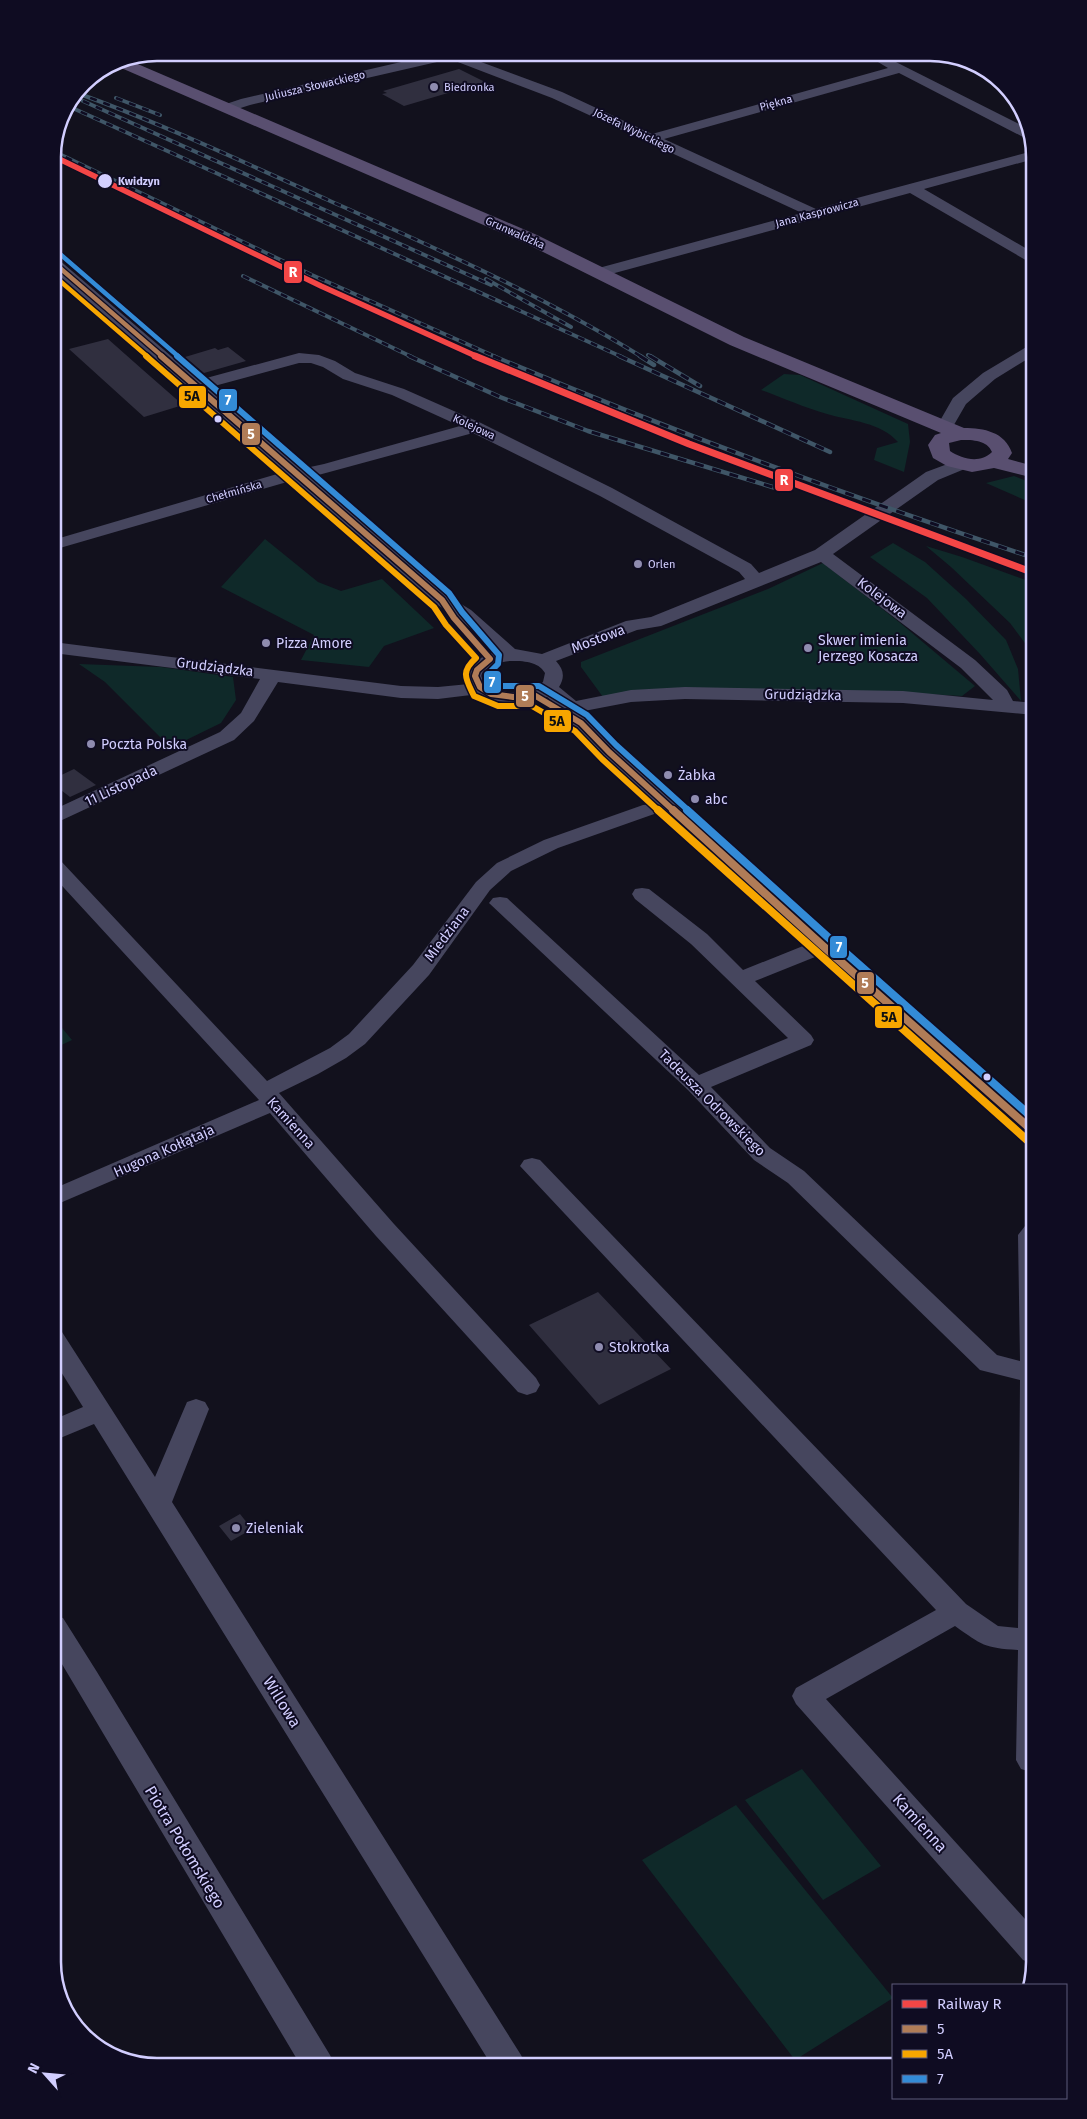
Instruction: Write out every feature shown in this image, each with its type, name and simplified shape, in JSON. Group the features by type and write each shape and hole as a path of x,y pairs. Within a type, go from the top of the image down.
{"main road":[{"name":"Grunwaldzka","path":"129,66 531,239 719,333 909,414 951,445"},
{"path":"951,445 985,437 1001,447 997,458"},
{"path":"951,445 972,466 997,458 1026,467"}],"street":[{"name":"Juliusza Słowackiego","path":"228,108 246,102 419,61"},
{"name":"Józefa Wybickiego","path":"473,61 557,95 815,214"},
{"path":"884,61 1022,131"},
{"name":"Piękna","path":"652,138 900,69"},
{"name":"Jana Kasprowicza","path":"600,272 1026,157"},
{"path":"910,187 1026,254"},
{"path":"61,269 442,600 465,614 510,654"},
{"path":"951,445 959,401 989,376 1026,354"},
{"name":"Kolejowa","path":"196,386 273,364 299,358 313,358 329,364 350,376 398,392 475,427 606,492 745,568 757,582"},
{"name":"Chełmińska","path":"61,543 297,475 326,469 475,427"},
{"name":"Mostowa","path":"757,582 774,580 796,570 821,554 927,479 951,445"},
{"name":"Kolejowa","path":"821,554 837,564 968,664 1000,694 1006,706"},
{"name":"Mostowa","path":"547,664 638,635 655,622 757,582 821,554"},
{"name":"Kolejowa","path":"736,564 788,567"},
{"path":"442,600 454,618 490,660"},
{"name":"Grudziądzka","path":"61,648 420,694 478,682"},
{"path":"510,654 527,656 547,664 555,675 553,682 541,691 523,697 505,697 489,693 478,682 477,670 490,660 510,654"},
{"name":"11 Listopada","path":"61,813 238,729 247,719 272,674"},
{"path":"541,691 577,716 609,752 823,946 1026,1123"},
{"name":"Grudziądzka","path":"577,716 630,696 684,693 903,697 1026,708"},
{"name":"Miedziana","path":"269,1097 357,1039 421,970 483,886 504,867 550,844 650,809"},
{"name":"Kamienna","path":"61,873 269,1097 385,1230 527,1385"},
{"path":"642,894 699,939 803,1040 696,1085"},
{"name":"Tadeusza Odrowskiego","path":"500,904 696,1085 762,1154 796,1177 988,1363 1026,1371"},
{"path":"740,979 823,946"},
{"name":"Hugona Kołłątaja","path":"61,1194 269,1097"},
{"path":"532,1166 956,1612 992,1637 1026,1640"},
{"name":"Willowa","path":"61,1352 158,1503 505,2058"},
{"path":"158,1503 196,1409"},
{"path":"61,1427 98,1411"},
{"name":"Kamienna","path":"956,1612 806,1696 1026,1941"},
{"name":"Piotra Połomskiego","path":"61,1640 314,2058"}],"green space":[{"path":"784,374 800,375 908,424 910,442 904,472 874,460 877,448 898,442 883,430 865,423 819,412 761,390"},
{"path":"1014,476 1026,481 1026,500 986,483"},
{"path":"265,539 318,582 341,591 382,579 434,628 384,646 369,667 301,660 314,635 221,587"},
{"path":"893,543 925,562 966,599 1006,640 1018,669 1021,701 927,598 870,557"},
{"path":"926,546 1026,580 1026,645 1010,623"},
{"path":"823,563 899,622 975,686 962,696 873,691 603,697 581,667 581,662 768,589"},
{"path":"79,664 161,667 233,677 236,700 221,723 176,745 168,745 105,682"},
{"path":"61,1027 72,1040 61,1045"},
{"path":"802,1769 881,1866 823,1900 745,1800"},
{"path":"736,1805 892,1999 798,2058 793,2058 642,1860"}],"building":[{"name":"Biedronka","path":"459,69 485,82 404,106 382,94 387,93 383,91"},
{"path":"108,339 183,405 144,417 69,349"},
{"path":"228,347 246,361 204,373 185,357 215,348 218,350"},
{"path":"74,769 96,785 70,797 61,790 61,775"},
{"name":"Stokrotka","path":"598,1292 671,1369 599,1405 529,1325"},
{"name":"Zieleniak","path":"240,1514 252,1529 231,1541 219,1526"}],"railway":[{"path":"84,96 204,144 448,254 566,313 642,357"},
{"path":"116,98 160,115"},
{"path":"83,101 491,285"},
{"path":"74,109 622,357"},
{"path":"61,155 312,275 496,357"},
{"path":"243,276 412,357"},
{"path":"486,279 571,327"},
{"path":"409,356 500,397 588,431 779,489"},
{"path":"493,356 627,411 762,462 1026,555"},
{"path":"619,356 830,452"},
{"path":"640,356 654,365"},
{"path":"650,356 700,386"}],"rail line":[{"name":"R","path":"61,160 321,286 429,336 552,389 689,444 1026,570"}],"transit line":[{"name":"7","path":"61,255 449,593 462,612 499,655 498,664 486,676 488,680 501,686 539,686 587,715 616,745 830,939 1026,1112"},
{"name":"5","path":"61,269 442,600 454,618 490,659 477,670 475,676 480,687 498,696 521,697 534,695 581,723 609,752 823,946 1026,1125"},
{"name":"5A","path":"61,282 434,607 446,625 476,658 468,665 465,676 474,696 498,706 532,706 575,731 602,759 816,953 1026,1139"}],"place":[{"name":"Biedronka","path":"434,87"},
{"name":"Kwidzyn","path":"105,181"},
{"name":"Orlen","path":"638,564"},
{"name":"Pizza Amore","path":"266,643"},
{"name":"Skwer imienia Jerzego Kosacza","path":"808,648"},
{"name":"Poczta Polska","path":"91,744"},
{"name":"Żabka","path":"668,775"},
{"name":"abc","path":"695,799"},
{"name":"Stokrotka","path":"599,1347"},
{"name":"Zieleniak","path":"236,1528"}]}
